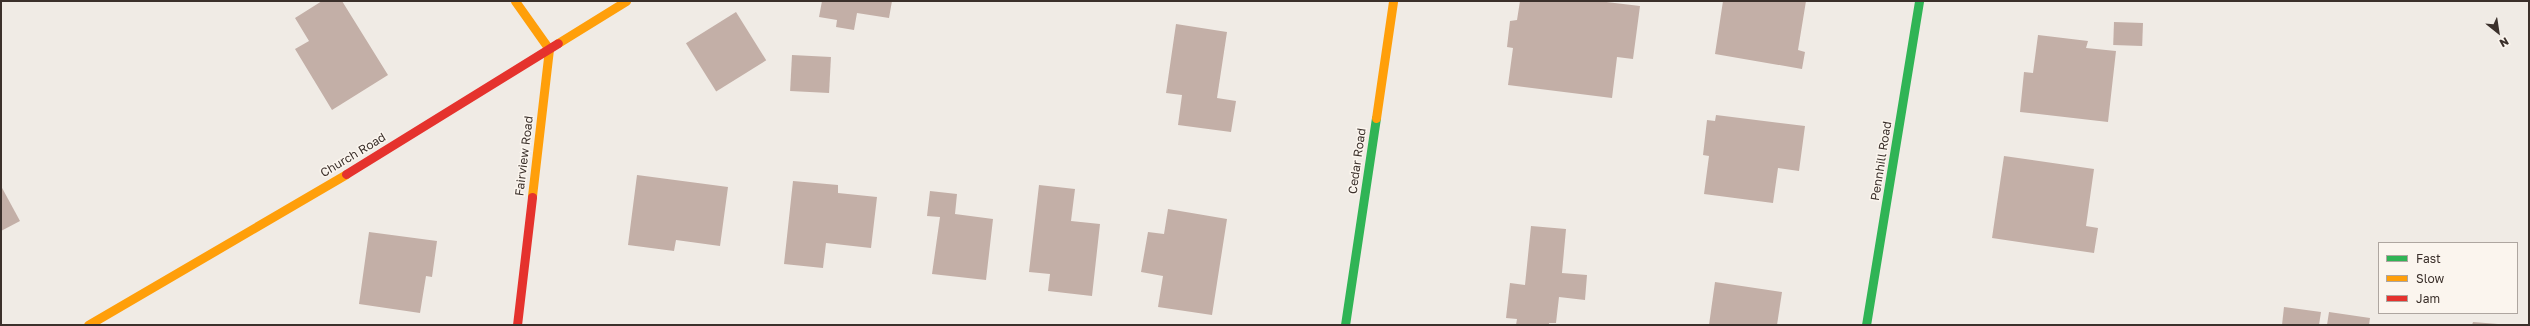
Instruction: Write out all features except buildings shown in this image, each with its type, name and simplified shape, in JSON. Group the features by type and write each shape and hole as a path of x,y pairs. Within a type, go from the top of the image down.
{"street":[{"path":"515,1 549,49"},
{"name":"Church Road","path":"88,325 353,170 626,1"},
{"name":"Cedar Road","path":"1345,325 1393,1"},
{"name":"Pennhill Road","path":"1866,325 1919,1"},
{"name":"Fairview Road","path":"517,325 549,49"}],"traffic: fast":[{"path":"1866,325 1919,1"},
{"path":"1345,325 1376,118"}],"traffic: slow":[{"path":"515,1 549,49 532,197"},
{"path":"558,43 626,1"},
{"path":"1376,118 1393,1"},
{"path":"88,325 346,174"}],"traffic: jam":[{"path":"346,174 558,43"},
{"path":"517,325 532,197"}]}
